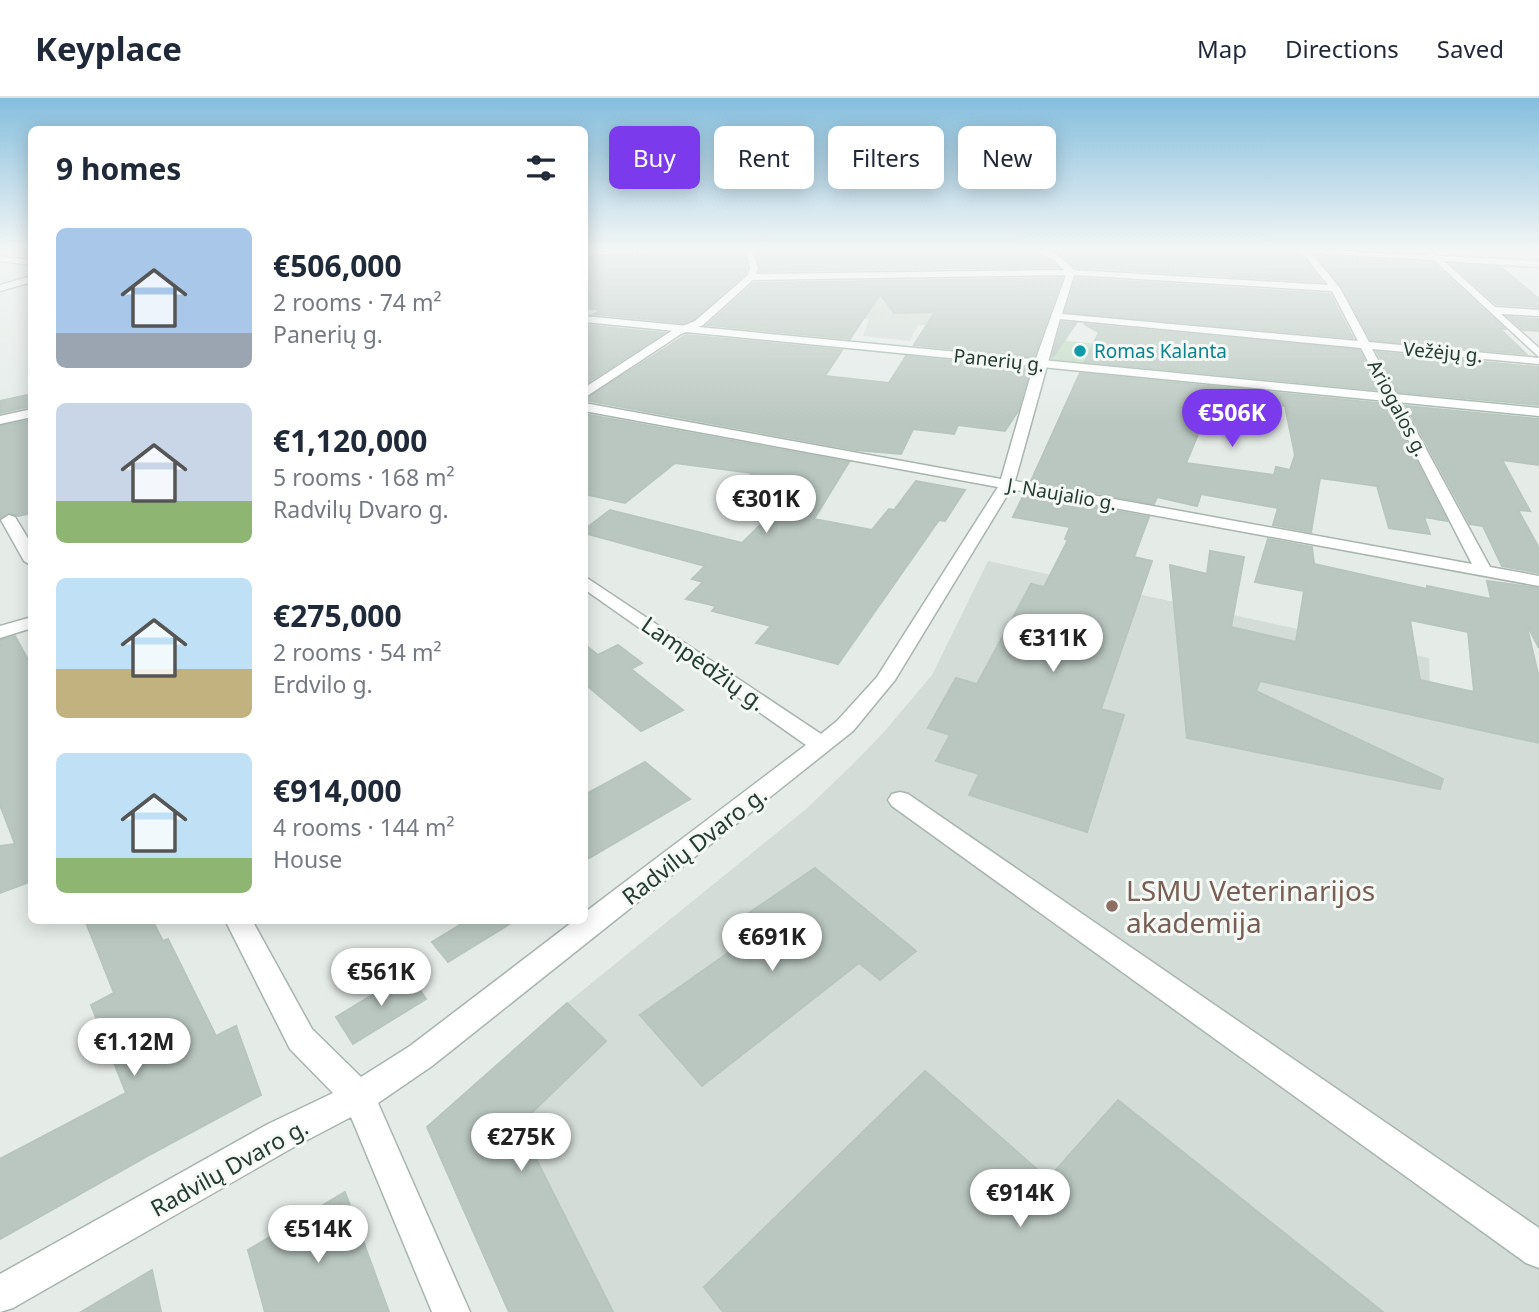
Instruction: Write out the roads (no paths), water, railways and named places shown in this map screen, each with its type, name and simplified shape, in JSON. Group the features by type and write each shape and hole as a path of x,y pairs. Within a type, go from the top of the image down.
{"street":[{"path":"588,391 685,329 699,323 717,307"},
{"name":"Radvilų Dvaro g.","path":"0,1295 280,1136 359,1097 421,1056 845,726 885,680 1007,484 1058,307"},
{"name":"Ariogalos g.","path":"1344,307 1484,571"},
{"path":"1488,307 1539,354"},
{"path":"1491,310 1539,313"},
{"name":"Vežėjų g.","path":"1055,316 1539,361"},
{"name":"Panerių g.","path":"588,319 1539,412"},
{"name":"J. Naujalio g.","path":"588,408 1539,581"},
{"path":"0,420 28,414"},
{"path":"9,520 28,554"},
{"name":"Lampėdžių g.","path":"588,585 822,745"},
{"path":"0,632 28,623"},
{"path":"900,800 1539,1250"},
{"path":"240,924 301,1039 359,1097 452,1312"}],"place":[{"name":"Romas Kalanta","path":"1080,351"},
{"name":"LSMU Veterinarijos akademija","path":"1112,906"}]}
